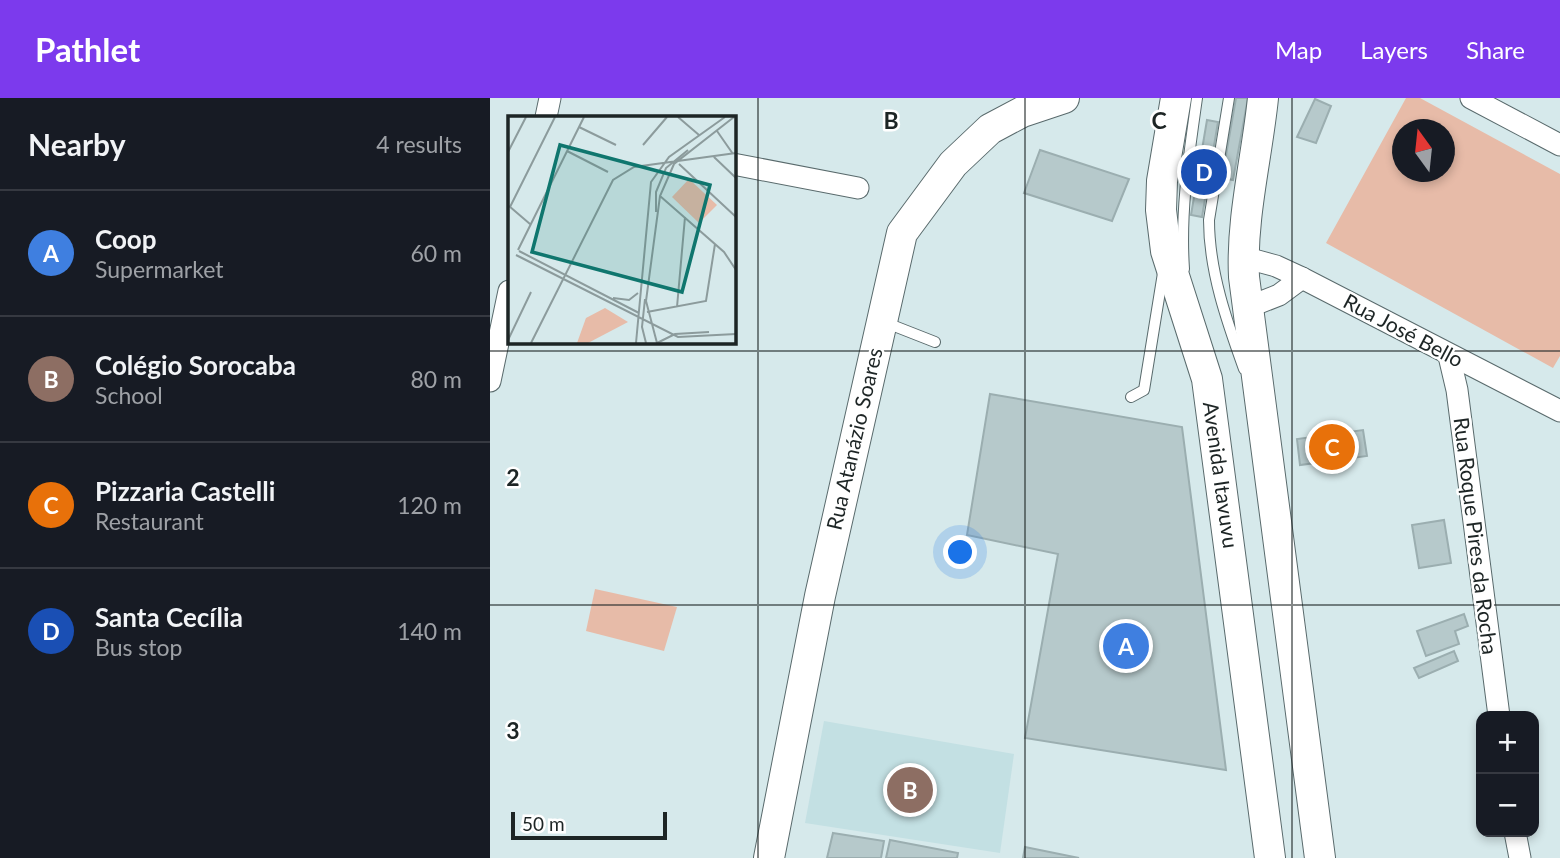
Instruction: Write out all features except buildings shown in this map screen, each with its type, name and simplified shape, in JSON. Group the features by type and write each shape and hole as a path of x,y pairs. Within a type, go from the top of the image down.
{"main road":[{"name":"Rua Atanázio Soares","path":"769,858 820,596 902,233 953,164 990,129 1022,112 1063,98"},
{"name":"Avenida Itavuvu","path":"1176,98 1162,181 1161,210 1166,251 1207,379 1270,858"},
{"path":"1263,98 1243,257 1246,308 1319,858"}],"street":[{"path":"546,116 550,98"},
{"path":"1471,98 1560,145"},
{"path":"735,164 858,188"},
{"name":"Rua José Bello","path":"1243,257 1276,266 1302,278 1560,411"},
{"path":"1246,308 1279,295 1302,278"},
{"path":"490,381 508,296"},
{"name":"Rua Roque Pires da Rocha","path":"1449,356 1457,390 1498,711"},
{"path":"1516,837 1520,858"}],"lane":[{"path":"1188,313 1183,220 1197,98"},
{"path":"1229,98 1209,220 1209,236 1212,264 1234,342 1262,422"},
{"path":"1131,397 1144,390 1166,251"},
{"path":"881,321 936,342"}],"shaded area":[{"path":"1406,98 1420,98 1560,174 1560,356 1553,368 1326,243 1392,123 1392,182 1455,182 1455,119 1394,119"},
{"path":"595,589 677,607 664,651 586,631"},
{"path":"824,721 1014,754 1000,853 805,823"}],"place":[{"name":"Santa Cecília","path":"1204,172"},
{"name":"Pizzaria Castelli","path":"1332,447"},
{"name":"Coop","path":"1126,646"},
{"name":"Colégio Sorocaba","path":"910,790"}]}
